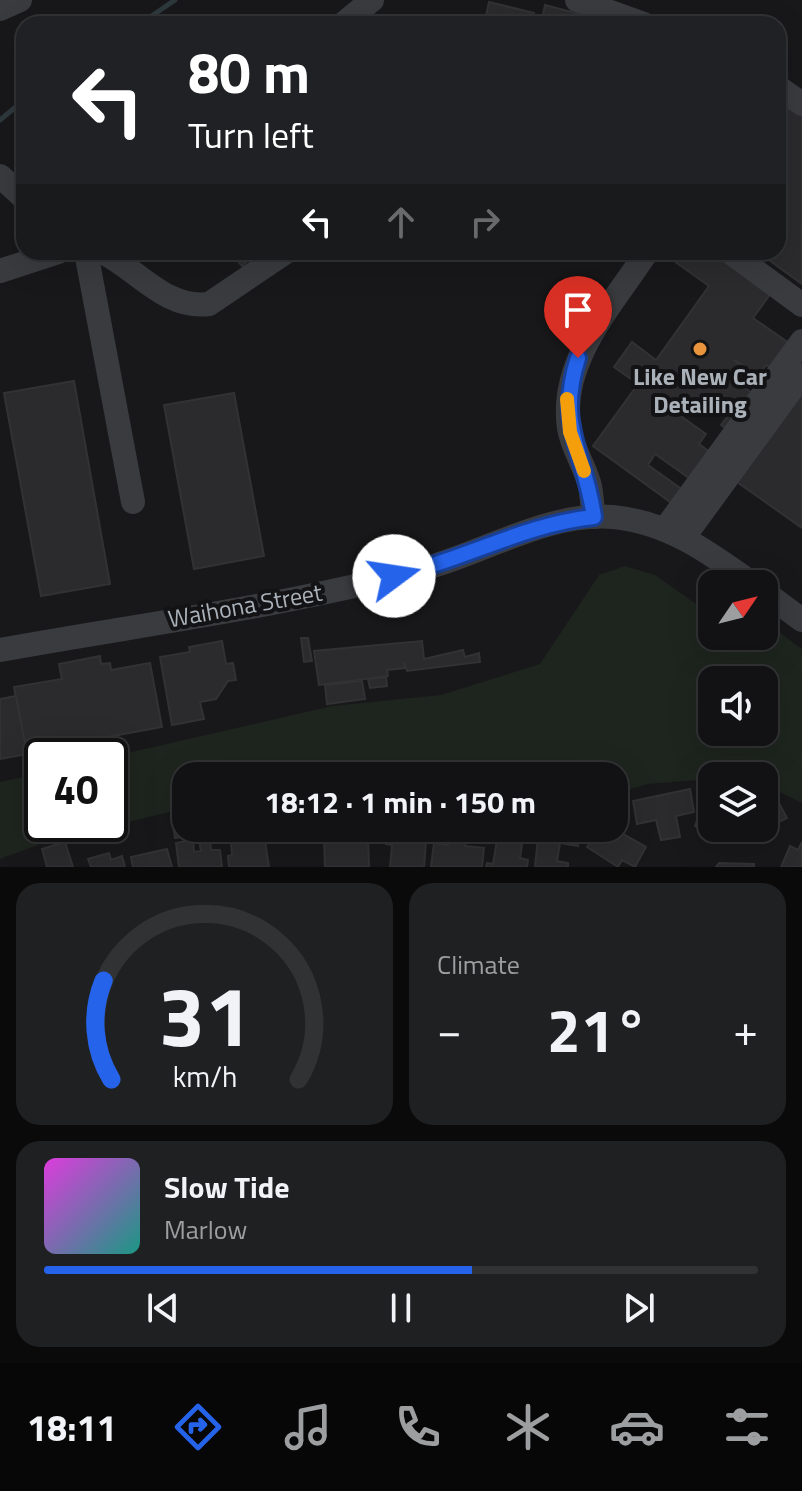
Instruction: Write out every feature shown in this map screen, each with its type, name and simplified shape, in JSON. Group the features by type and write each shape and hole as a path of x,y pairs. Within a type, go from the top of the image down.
{"street":[{"path":"0,9 20,0"},
{"path":"353,16 372,0"},
{"path":"577,0 622,16"},
{"path":"0,176 15,199"},
{"path":"0,271 34,260"},
{"path":"88,260 133,502"},
{"path":"118,260 173,300 194,306 209,304 274,260"},
{"path":"594,517 590,485 570,432 567,403 571,378 578,358 642,260"},
{"path":"741,260 802,305"},
{"path":"674,533 802,341"},
{"path":"674,533 802,375"},
{"name":"Waihona Street","path":"0,650 372,582 445,563 546,525 594,517 628,519 674,533 731,570"},
{"path":"778,602 802,620"}],"shaded area":[{"path":"625,566 655,575 698,605 698,650 778,650 778,631 802,649 802,803 778,791 778,762 698,762 698,780 648,784 628,790 628,762 172,762 172,811 128,822 128,753 332,706 441,695 540,664 599,575"},
{"path":"24,777 24,842 46,842 0,859 0,782"}],"building":[{"path":"489,2 534,13 533,16 486,16"},
{"path":"545,5 579,14 578,16 543,16"},
{"path":"786,102 802,113 802,284 769,260 786,260"},
{"path":"673,260 726,260 771,293 753,318 789,343 771,368 766,365 758,377 734,360 739,364 730,376 753,394 727,429 721,425 730,413 717,404 709,415 692,404 682,417 706,434 699,444 711,453 692,480 655,454 648,465 683,490 673,504 593,446 638,384 614,367 632,342 656,360 709,286"},
{"path":"74,381 110,584 41,596 4,393"},
{"path":"802,392 802,528 737,482"},
{"path":"234,393 264,556 194,569 164,405"},
{"path":"301,638 308,638 312,661 304,662"},
{"path":"222,641 226,664 233,663 236,680 228,681 216,699 200,702 204,719 172,725 160,657 190,652 189,647"},
{"path":"422,641 424,659 463,650 465,657 479,653 480,662 407,671 404,662 405,668 387,670 388,676 319,685 314,651"},
{"path":"100,656 101,664 110,663 111,670 150,663 162,727 102,738 24,738 24,741 14,687 62,679 59,664"},
{"path":"386,677 387,686 370,688 368,679"},
{"path":"362,681 365,699 327,704 325,685"},
{"path":"16,696 24,755 0,759 0,699"},
{"path":"690,789 694,812 676,816 680,837 661,840 656,820 637,824 633,801"},
{"path":"778,801 787,818 778,822"},
{"path":"628,837 646,847 635,867 622,860 618,867 587,847 590,842 628,842"},
{"path":"65,842 73,867 47,867 42,849"},
{"path":"193,842 194,852 201,851 200,842 210,842 211,850 220,850 222,867 179,867 176,843"},
{"path":"231,842 265,842 269,867 229,867 228,856 232,855"},
{"path":"324,842 368,842 369,867 325,867"},
{"path":"426,842 424,867 390,867 392,845 386,844"},
{"path":"448,842 465,842 465,846 484,848 482,867 431,867 434,843 448,845"},
{"path":"497,842 522,844 520,858 528,860 527,867 486,867 487,863 493,864"},
{"path":"538,842 579,842 578,846 560,843 557,861 568,863 568,867 535,867"},
{"path":"802,842 802,867 781,867 790,846 798,850"},
{"path":"167,849 172,867 133,867 131,857"},
{"path":"109,853 111,860 122,856 125,867 91,867 88,859"},
{"path":"719,863 754,864 754,867 716,867"}],"waterway":[{"path":"152,16 175,0"},
{"path":"0,120 16,107"}],"slow traffic":[{"path":"567,399 570,432 584,471"}],"place":[{"name":"Like New Car Detailing","path":"700,349"}],"route":[{"path":"394,576 445,563 546,525 594,517 590,485 570,432 567,403 578,358"}]}
